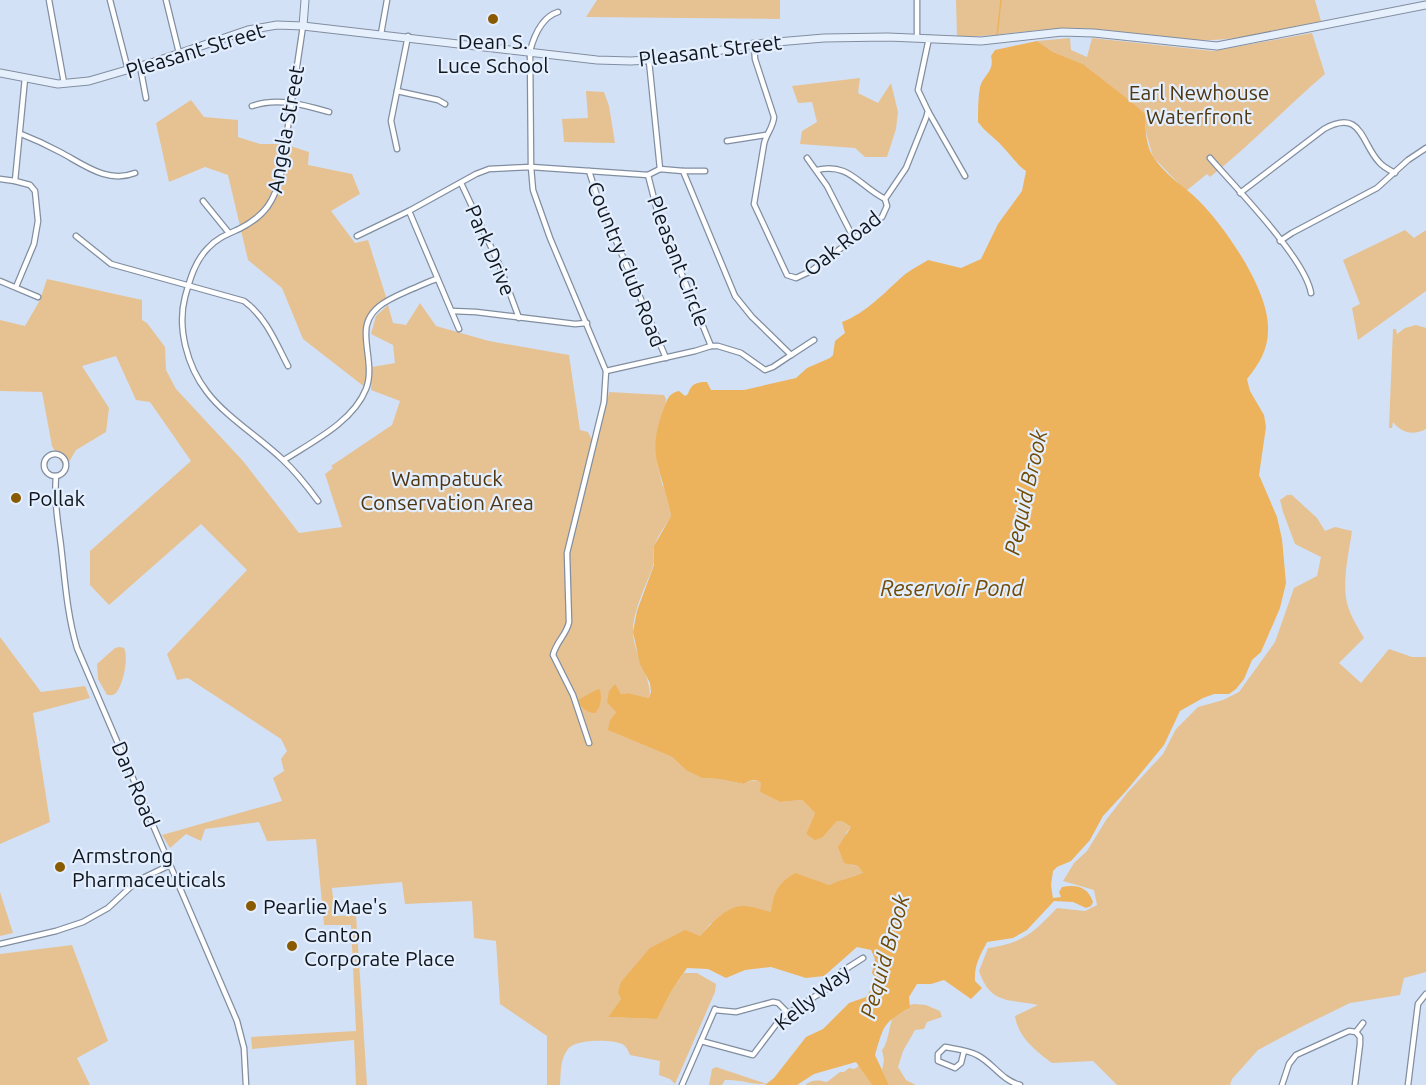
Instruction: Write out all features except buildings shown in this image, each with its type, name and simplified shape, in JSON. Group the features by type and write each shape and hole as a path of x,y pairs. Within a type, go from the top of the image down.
{"main road":[{"path":"303,26 305,0"},
{"name":"Pleasant Street","path":"0,73 64,83 89,81 248,30 277,25 408,36 597,60 649,61 679,58 754,44 824,38 929,38 987,41 1053,33 1094,33 1217,46 1426,6"}],"street":[{"path":"49,0 64,83"},
{"path":"110,0 128,70"},
{"path":"166,0 179,53"},
{"path":"381,34 387,0"},
{"path":"917,0 917,38"},
{"path":"558,12 546,19 535,36 530,51 531,167 537,206 606,371 602,415 567,553 568,628 553,655 573,694 589,743"},
{"name":"Angela Street","path":"303,26 281,173 275,196 268,208 249,224 219,238 204,252 196,263 188,286 183,316 184,338 194,371 206,392 284,460 318,501"},
{"path":"397,150 391,121 408,36"},
{"path":"929,38 918,90 965,176"},
{"name":"Oak Road","path":"754,44 755,58 774,117 773,127 766,135 754,204 787,275 796,278 811,271 882,217 887,207 885,199 906,168 928,111"},
{"name":"Pleasant Circle","path":"649,61 660,169"},
{"path":"140,66 146,98"},
{"path":"15,181 25,78"},
{"path":"397,91 438,100 445,104"},
{"path":"252,106 263,102 290,102 329,112"},
{"path":"1240,193 1324,129 1340,122 1352,125 1358,130 1378,162 1395,173"},
{"path":"21,134 99,172 119,177 135,172"},
{"path":"727,141 766,135"},
{"path":"1280,241 1377,188 1426,148"},
{"path":"807,158 837,203 854,239"},
{"path":"1210,158 1280,241 1307,279 1311,292"},
{"name":"Pleasant Circle","path":"357,236 489,169 531,167 648,175 660,169 705,171"},
{"path":"817,170 833,168 847,171 873,193 885,199"},
{"name":"Country Club Road","path":"589,171 666,358"},
{"name":"Pleasant Circle","path":"683,171 735,296 791,355"},
{"name":"Pleasant Circle","path":"648,175 659,218 711,346"},
{"path":"0,179 30,185 35,191 38,222 34,244 16,287"},
{"name":"Park Drive","path":"461,183 499,264 519,318"},
{"path":"203,201 229,233"},
{"path":"409,211 459,329"},
{"path":"76,236 111,264 244,301 253,307 264,321 288,366"},
{"path":"284,460 340,422 357,406 366,388 369,370 366,327 378,306 437,279"},
{"path":"0,281 38,297"},
{"path":"452,311 575,324 587,323"},
{"name":"Pleasant Circle","path":"606,371 711,346 741,353 765,370 814,340"},
{"name":"Dan Road","path":"55,455 62,457 65,466 63,472 56,476 47,473 44,466 46,459 55,455"},
{"name":"Dan Road","path":"56,476 55,494 64,580 75,641 237,1021 244,1048 246,1085"},
{"path":"0,944 83,922 103,912 137,880 170,865"},
{"name":"Kelly Way","path":"701,1041 753,1055 773,1026 788,1012 825,990 841,972 863,958"},
{"path":"1408,1085 1418,1004 1426,994"},
{"path":"682,1085 715,1010 736,1012 773,1002 778,1003 788,1012"},
{"path":"1356,1032 1363,1023"},
{"path":"1282,1085 1289,1064 1296,1055 1349,1031 1356,1032 1360,1037 1355,1085"},
{"path":"964,1051 961,1062 955,1068 938,1061 938,1054 945,1047 964,1051 978,1055 1000,1075 1020,1085"}],"green space":[{"path":"597,0 780,0 780,19 586,17"},
{"path":"956,0 1315,0 1321,21 1258,35 1210,40 1076,28 957,37"},
{"name":"Earl Newhouse Waterfront","path":"1312,33 1325,74 1225,165 1210,177 1207,174 1186,191 1153,157 1144,114 1083,64 1053,52 1037,41 1070,38 1071,50 1087,57 1092,38 1213,51"},
{"path":"860,78 858,93 878,103 891,83 898,112 896,129 887,157 865,157 855,148 800,144 802,131 817,122 812,102 798,103 792,86"},
{"path":"586,91 604,92 609,106 615,143 564,142 562,119 588,118"},
{"path":"191,100 204,117 238,120 238,137 260,144 284,144 309,152 308,165 352,174 360,194 331,211 355,243 368,240 387,300 378,306 366,327 368,357 366,388 303,339 282,288 248,260 228,175 205,167 169,182 156,123"},
{"path":"1405,230 1414,238 1426,230 1426,291 1358,340 1352,308 1360,304 1343,260"},
{"name":"Wampatuck Conservation Area","path":"47,279 142,300 142,320 147,323 165,347 166,370 176,389 243,461 299,533 342,527 325,474 333,468 331,466 392,425 400,401 371,390 372,367 395,363 393,345 371,334 376,316 388,305 393,323 406,325 420,303 436,326 489,341 569,355 580,430 588,432 591,438 599,436 609,392 664,395 666,399 657,463 662,484 667,492 671,516 655,544 654,564 637,607 633,632 650,692 649,698 628,693 621,694 614,684 616,712 610,720 618,734 672,757 687,771 702,778 744,784 757,781 762,783 760,792 780,802 802,800 815,813 806,834 823,837 837,821 842,821 851,827 846,833 851,865 858,866 864,874 829,885 817,882 771,913 748,907 710,924 700,936 621,999 608,1017 657,1019 684,973 697,973 716,984 715,992 675,1084 670,1079 659,1075 660,1061 630,1055 622,1044 602,1041 578,1043 568,1049 561,1066 560,1085 547,1085 547,1036 500,1004 496,941 474,938 472,901 405,904 402,882 332,888 335,916 356,915 367,1085 356,1085 354,1040 252,1049 251,1037 356,1031 351,925 324,925 316,839 267,841 259,822 205,829 201,841 186,834 170,848 162,835 282,801 273,778 284,771 281,759 287,751 281,739 188,678 177,680 167,654 247,570 201,524 109,605 90,585 90,551 191,461 150,402 136,400 116,356 82,366 109,408 106,432 76,450 65,469 52,446 42,392 0,391 0,320 25,326 40,300"},
{"path":"1416,325 1426,328 1426,429 1412,433 1400,429 1393,422 1392,428 1389,428 1393,329 1396,329 1397,334 1405,328"},
{"path":"1287,495 1292,495 1317,518 1325,531 1335,527 1352,531 1345,590 1351,614 1364,638 1339,663 1361,683 1389,649 1412,657 1426,657 1426,972 1404,978 1400,995 1350,1003 1258,1050 1232,1079 1230,1085 1117,1085 1093,1061 1052,1063 1024,1037 1015,1016 1038,1005 1001,998 983,982 979,971 988,948 1027,936 1057,908 1085,911 1097,905 1094,890 1063,881 1074,863 1087,851 1106,820 1127,793 1163,754 1176,729 1198,707 1223,700 1239,692 1275,642 1294,588 1317,576 1321,557 1295,544 1280,500"},
{"path":"0,637 41,692 85,686 90,698 33,713 50,822 0,844"},
{"path":"115,648 124,648 125,652 126,665 123,678 116,693 107,695 98,679 97,664"},
{"path":"0,892 13,933 0,936"},
{"path":"72,945 108,1041 77,1058 90,1085 0,1085 0,954"},
{"path":"914,1004 926,1005 940,1011 942,1017 927,1022 924,1029 915,1030 903,1051 898,1067 906,1080 916,1085 889,1085 882,1070 884,1060 882,1050 886,1044 893,1017"},
{"path":"859,1066 872,1085 805,1085 816,1080 827,1082 840,1072"},
{"path":"716,1067 767,1084 725,1080 722,1085 709,1085 712,1069"}],"water":[{"name":"Reservoir Pond","path":"1037,41 1053,52 1083,64 1145,114 1151,154 1167,173 1194,196 1218,222 1253,277 1267,314 1268,337 1262,356 1247,379 1250,391 1264,415 1266,427 1259,475 1277,517 1282,539 1286,583 1280,608 1261,652 1252,660 1244,679 1236,689 1229,694 1214,694 1203,698 1180,711 1164,745 1103,816 1090,840 1071,861 1053,871 1051,885 1053,898 1061,897 1059,892 1062,887 1077,886 1091,897 1093,902 1091,906 1086,908 1073,902 1054,901 1027,930 1013,938 987,942 975,970 975,981 982,988 971,999 944,980 931,984 917,984 909,997 910,1008 885,1026 875,1055 889,1085 872,1085 856,1062 814,1074 797,1085 765,1085 774,1078 806,1037 823,1029 849,1003 866,997 877,980 872,973 875,959 871,950 857,947 824,976 806,978 771,967 745,970 726,978 708,969 687,968 657,1019 608,1017 621,999 618,992 621,982 650,948 685,930 700,936 719,917 737,907 750,907 771,912 777,889 795,873 829,885 863,873 858,866 844,863 838,847 851,827 842,821 837,821 823,837 815,840 806,834 815,813 802,800 780,802 760,792 761,783 757,780 744,784 702,778 687,771 672,757 608,730 610,720 616,712 607,702 609,691 615,684 621,694 628,693 649,698 651,692 650,683 640,664 633,632 637,611 654,565 654,546 671,516 656,453 658,427 670,396 679,391 685,396 697,383 707,382 711,390 744,390 796,378 807,368 830,358 833,355 835,341 845,333 842,322 867,308 906,274 928,260 961,268 981,259 998,224 1022,191 1026,171 978,122 980,87 990,70 991,56 995,50"},
{"path":"598,689 601,693 600,705 595,713 589,712 578,700"}],"waterway":[{"name":"Pequid Brook","path":"997,36 1001,0"}],"place":[{"name":"Dean S. Luce School","path":"493,19"},
{"name":"Pollak","path":"16,498"},
{"name":"Armstrong Pharmaceuticals","path":"60,867"},
{"name":"Pearlie Mae's","path":"251,906"},
{"name":"Canton Corporate Place","path":"292,946"}]}
